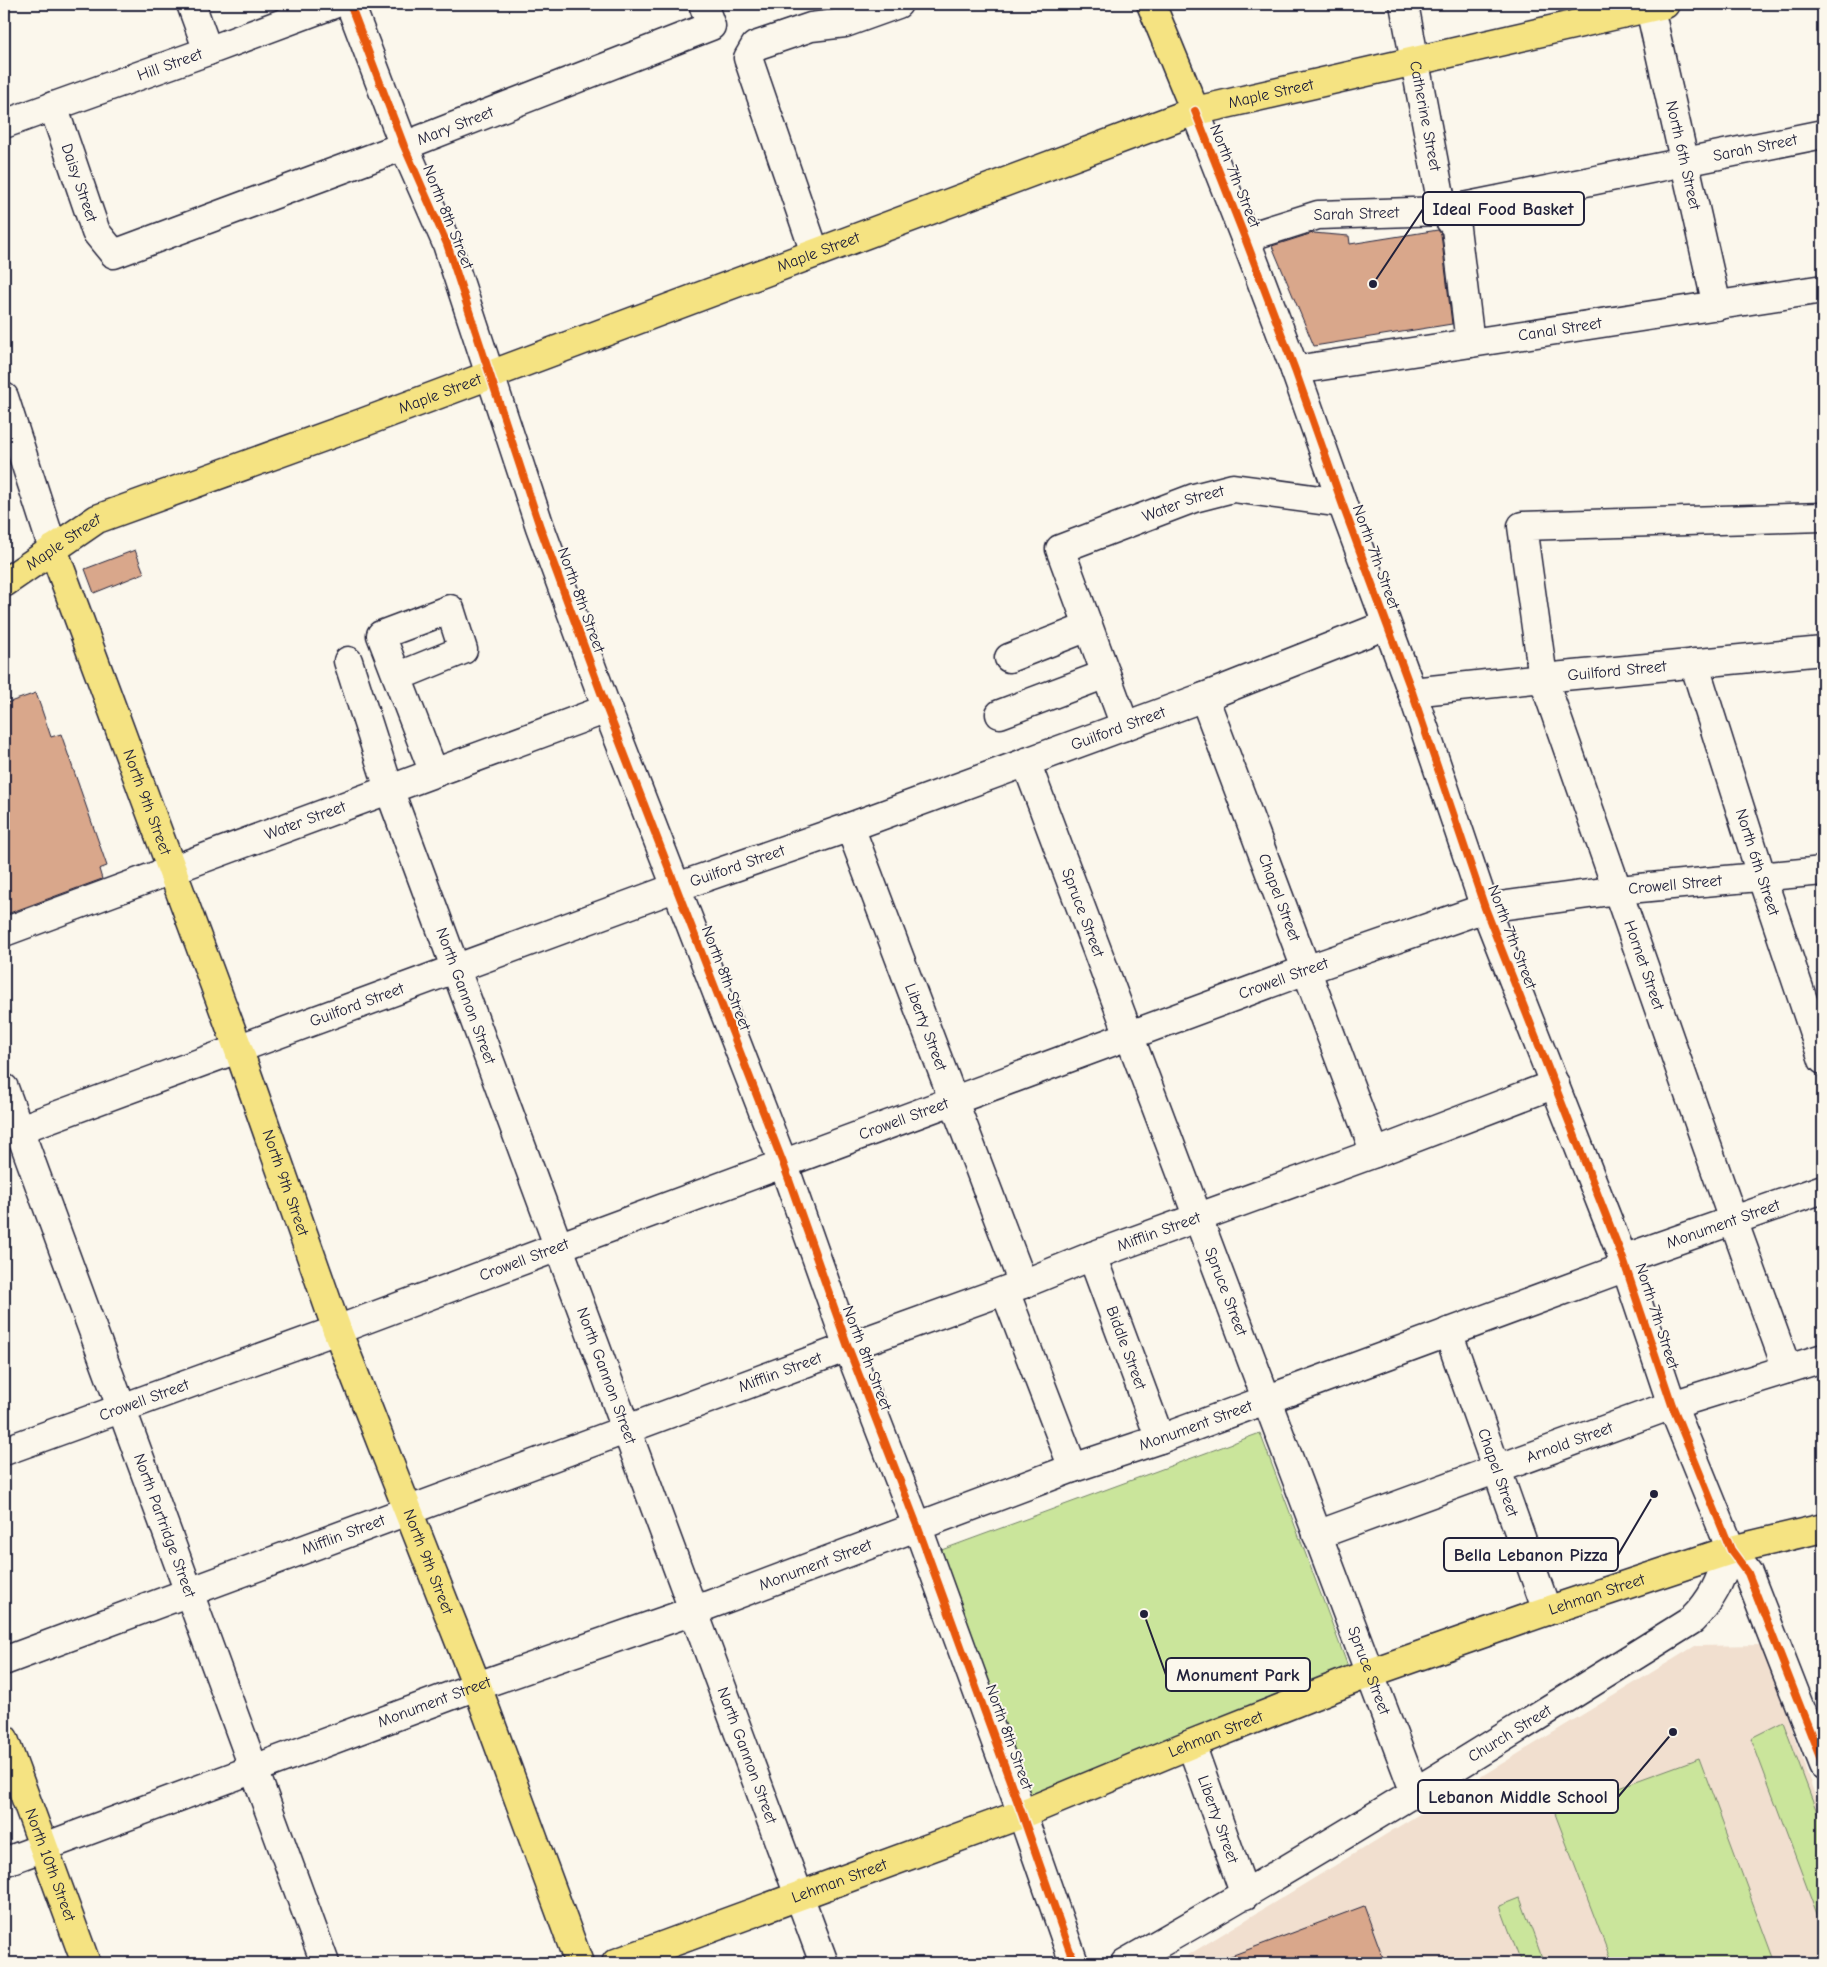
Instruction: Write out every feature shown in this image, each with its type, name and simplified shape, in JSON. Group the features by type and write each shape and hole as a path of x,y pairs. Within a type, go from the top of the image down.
{"main road":[{"name":"North 7th Street","path":"1151,4 1195,111"},
{"name":"Maple Street","path":"4,583 97,519 491,375 1195,111 1654,5"},
{"name":"North 9th Street","path":"53,549 238,1048 337,1330 477,1686 579,1963"},
{"name":"Lehman Street","path":"616,1963 1022,1814 1370,1673 1547,1611 1731,1550 1823,1528"},
{"name":"North 10th Street","path":"4,1739 86,1963"}],"street":[{"path":"191,4 208,51"},
{"name":"Hill Street","path":"4,124 334,4"},
{"name":"North 8th Street","path":"350,4 404,146 447,244 540,527 607,709 782,1163 848,1347 918,1528 1074,1963"},
{"path":"815,253 748,58 755,46 811,27 845,23 898,4"},
{"name":"Catherine Street","path":"1404,4 1443,211 1456,228 1470,344"},
{"name":"North 6th Street","path":"1654,5 1685,162 1717,306"},
{"name":"Mary Street","path":"114,254 404,146 707,15"},
{"name":"Daisy Street","path":"53,106 96,232 114,254"},
{"name":"North 7th Street","path":"1195,111 1295,370 1386,625 1412,692 1485,908 1624,1263 1672,1405 1731,1550 1748,1573 1813,1708 1823,1765"},
{"name":"Sarah Street","path":"1245,238 1318,214 1443,211 1823,134"},
{"name":"Canal Street","path":"1295,370 1823,289"},
{"name":"North 9th Street","path":"4,396 53,549"},
{"name":"Water Street","path":"1088,627 1060,549 1194,498 1233,488 1342,503"},
{"name":"Hornet Street","path":"1787,1369 1543,678 1522,526 1823,517"},
{"name":"Guilford Street","path":"12,1133 677,887 1204,697 1386,625"},
{"path":"1009,658 1088,627 1125,726"},
{"name":"Guilford Street","path":"1412,692 1694,663 1823,652"},
{"name":"North Gannon Street","path":"348,661 389,790 824,1963"},
{"name":"North 6th Street","path":"1694,663 1762,878 1823,1060"},
{"path":"1000,714 1106,674"},
{"path":"397,677 434,773"},
{"name":"Chapel Street","path":"1204,697 1375,1153"},
{"name":"Water Street","path":"4,932 607,709"},
{"name":"Spruce Street","path":"1026,762 1415,1793"},
{"name":"Liberty Street","path":"850,826 953,1101 1073,1468"},
{"name":"Crowell Street","path":"4,1451 337,1330 558,1246 1306,970 1485,908 1618,890 1823,871"},
{"name":"Mifflin Street","path":"4,1661 1014,1287 1092,1256 1375,1153 1555,1084"},
{"name":"North Partridge Street","path":"4,1088 12,1133 122,1408 325,1963"},
{"name":"Monument Street","path":"4,1862 477,1686 693,1611 918,1528 1073,1468 1160,1440 1448,1332 1733,1220 1823,1189"},
{"name":"Biddle Street","path":"1092,1256 1160,1440"},
{"name":"Chapel Street","path":"1448,1332 1547,1611"},
{"name":"Arnold Street","path":"1317,1535 1672,1405 1823,1358"},
{"name":"Church Street","path":"1125,1963 1245,1895 1415,1793 1692,1620 1706,1606 1717,1590 1731,1550"},
{"name":"Liberty Street","path":"1192,1744 1245,1895"}],"shaded area":[{"path":"1762,1645 1823,1818 1823,1963 1175,1963 1695,1646"}],"green space":[{"path":"1260,1433 1352,1677 1028,1802 936,1552"},
{"path":"1783,1722 1823,1828 1823,1930 1751,1738"},
{"path":"1699,1758 1775,1963 1612,1963 1554,1811"},
{"path":"1520,1898 1544,1963 1521,1963 1500,1906"}],"building":[{"path":"1438,230 1441,234 1452,324 1314,346 1272,246 1313,233 1349,236 1350,244"},
{"path":"135,550 144,573 94,593 85,569"},
{"path":"36,693 51,737 61,734 107,866 99,869 102,879 4,915 4,704"},
{"path":"1364,1906 1385,1963 1215,1963 1215,1962"}],"cycle path":[{"path":"350,4 404,146 447,244 540,527 607,709 783,1163 848,1347 918,1528 1074,1963"},
{"path":"1195,111 1295,370 1412,692 1485,908 1623,1259 1672,1405 1731,1550 1748,1573 1823,1765"}],"place":[{"name":"Ideal Food Basket","path":"1373,284"},
{"name":"Bella Lebanon Pizza","path":"1654,1494"},
{"name":"Monument Park","path":"1144,1614"},
{"name":"Lebanon Middle School","path":"1673,1732"}]}
